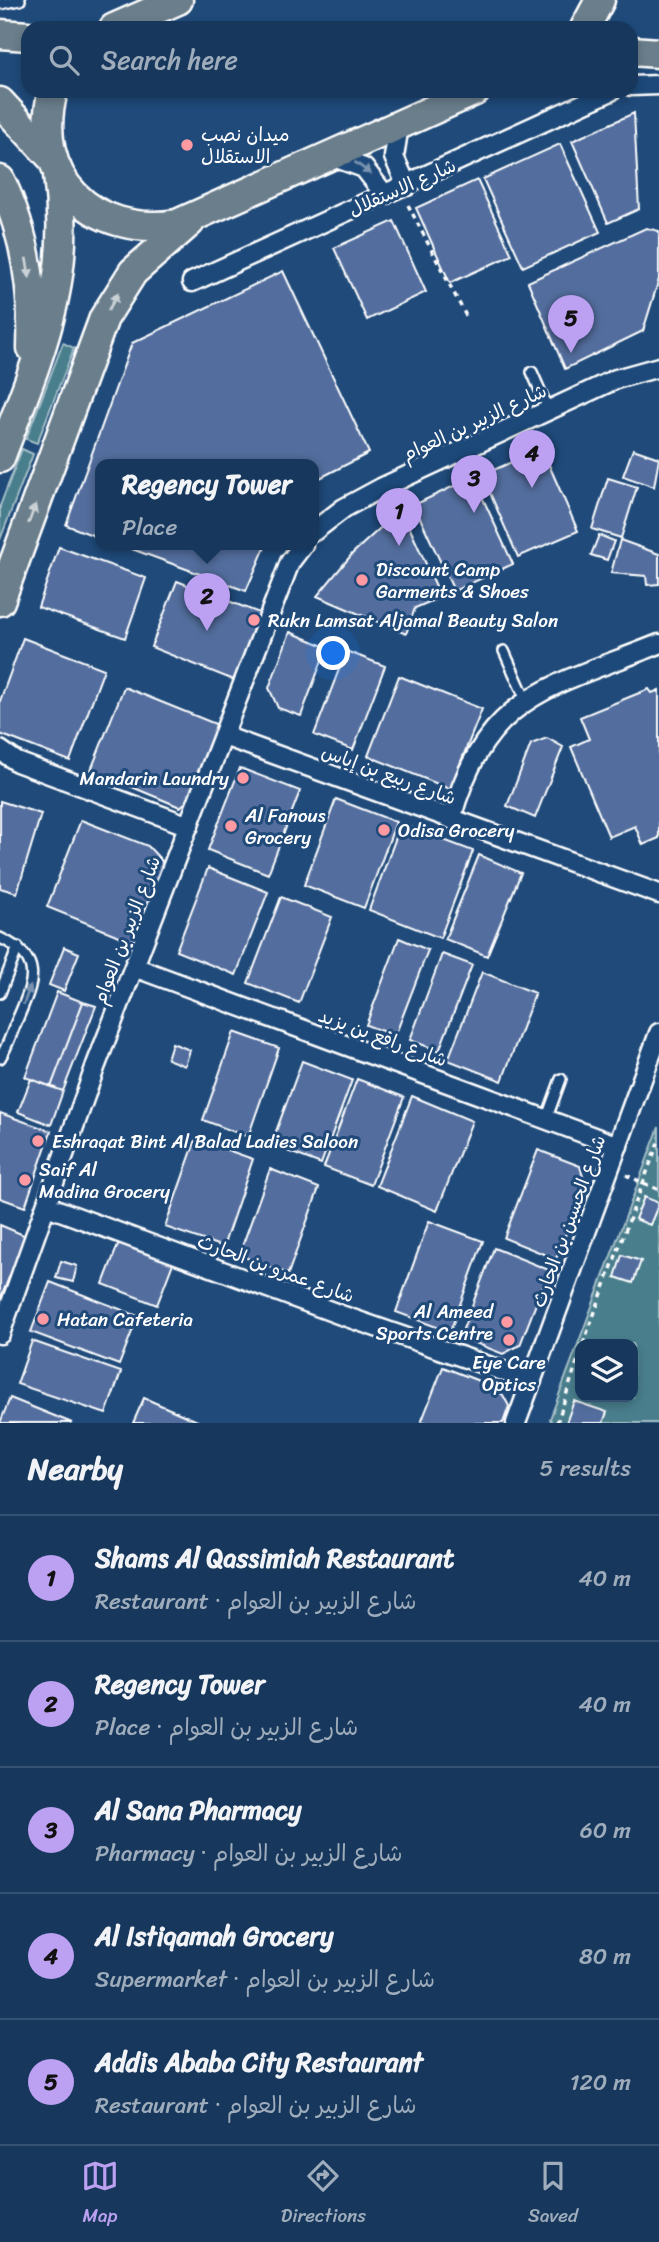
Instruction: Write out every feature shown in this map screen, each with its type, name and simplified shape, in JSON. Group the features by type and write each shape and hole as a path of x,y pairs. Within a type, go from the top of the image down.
{"main road":[{"path":"127,21 178,0"},
{"path":"589,21 600,0"},
{"path":"0,34 21,36"},
{"path":"638,52 659,53"},
{"path":"2,449 49,326 60,275 62,231 55,167 47,135 47,110 50,98"},
{"path":"0,102 89,209 109,220 131,226 155,228 177,224 459,98"},
{"path":"0,180 19,231 29,274 33,316 32,376"},
{"path":"0,601 104,318 133,272 197,215"}],"street":[{"path":"638,86 659,85"},
{"name":"شارع الاستقلال","path":"192,282 596,98"},
{"path":"397,190 394,157 399,125"},
{"path":"331,156 364,167 397,190"},
{"name":"شارع الزبير بن العوام","path":"319,527 344,508 381,488 616,379 659,367"},
{"name":"شارع الزبير بن العوام","path":"0,1334 134,967 290,562 299,550"},
{"path":"451,819 472,758 487,735 526,700 659,645"},
{"name":"شارع ربيع بن إياس","path":"224,736 659,894"},
{"path":"0,750 8,763 189,826"},
{"name":"شارع رافع بن يزيد","path":"134,967 618,1146"},
{"name":"شارع الحسين بن الحارث","path":"516,1423 659,1033"},
{"name":"شارع عمرو بن الحارث","path":"47,1206 341,1315 532,1381"}],"lane":[{"path":"0,5 20,0"},
{"path":"532,372 549,411"},
{"path":"504,651 526,700"},
{"path":"0,938 18,947 29,960 32,979 0,1058"},
{"path":"0,993 18,947"},
{"path":"546,1120 561,1079"}],"path":[{"path":"397,190 467,318"},
{"path":"585,1339 659,1140"},
{"path":"610,1168 659,1190"},
{"path":"556,1423 575,1368"}],"shaded area":[{"path":"63,343 74,348 37,443 26,439"},
{"path":"22,449 33,454 0,540 0,506"},
{"path":"659,1127 659,1423 552,1423 550,1419 575,1352 575,1402 638,1402 638,1339 580,1339"}],"building":[{"path":"634,113 639,209 608,223 572,141"},
{"path":"560,144 600,232 523,267 483,179"},
{"path":"477,180 512,255 450,283 416,208"},
{"path":"394,221 426,292 367,320 334,248"},
{"path":"646,228 659,231 659,279 643,331 565,369 528,282"},
{"path":"283,271 369,453 319,478 319,459 95,459 95,536 66,525 132,343"},
{"path":"542,449 578,531 518,557 482,475"},
{"path":"633,449 659,458 654,487 623,476"},
{"path":"473,477 513,564 454,591 414,505"},
{"path":"608,478 637,487 621,538 592,529"},
{"path":"401,509 441,597 415,608 406,634 317,596 353,553"},
{"path":"599,535 614,541 607,560 591,555"},
{"path":"620,540 659,554 659,584 647,585 646,576 611,573"},
{"path":"59,547 146,578 125,638 38,607"},
{"path":"135,550 264,550 246,591"},
{"path":"177,581 262,614 236,681 151,647"},
{"path":"290,632 327,647 301,716 278,708 269,688"},
{"path":"23,638 104,669 70,761 0,734 0,701"},
{"path":"346,651 385,666 353,750 314,735"},
{"path":"399,676 482,709 450,789 368,756"},
{"path":"124,687 223,727 195,795 180,807 91,770"},
{"path":"649,689 652,693 659,690 659,838 643,845 635,826 609,837 571,747 589,739 580,717"},
{"path":"547,738 563,747 535,818 507,806 531,744"},
{"path":"240,768 300,791 268,874 208,850"},
{"path":"336,799 396,822 364,908 304,885"},
{"path":"0,801 41,814 17,893 0,888"},
{"path":"81,820 148,846 162,861 163,872 136,943 47,907"},
{"path":"401,824 473,851 440,938 369,910"},
{"path":"479,855 521,873 487,956 445,939"},
{"path":"208,868 268,892 236,975 176,951"},
{"path":"281,897 332,917 299,1003 248,983"},
{"path":"399,938 428,950 395,1036 366,1025"},
{"path":"64,947 79,953 64,991 49,985"},
{"path":"442,954 472,965 439,1051 410,1040"},
{"path":"482,972 535,993 502,1081 448,1060"},
{"path":"57,992 83,1002 51,1087 25,1077"},
{"path":"83,1002 96,1006 63,1091 51,1087"},
{"path":"234,1032 279,1048 248,1137 203,1120"},
{"path":"172,1043 190,1050 185,1066 167,1059"},
{"path":"302,1061 352,1080 321,1164 271,1145"},
{"path":"31,1079 63,1091 51,1125 18,1112"},
{"path":"357,1079 404,1097 371,1185 324,1167"},
{"path":"412,1096 472,1121 437,1211 377,1186"},
{"path":"0,1113 51,1131 25,1207 0,1198"},
{"path":"196,1139 253,1159 223,1247 165,1227"},
{"path":"538,1150 580,1166 585,1184 556,1259 504,1238"},
{"path":"270,1169 319,1188 288,1274 239,1255"},
{"path":"644,1197 659,1203 650,1225 635,1219"},
{"path":"429,1221 483,1241 450,1332 396,1312"},
{"path":"0,1225 26,1236 0,1300"},
{"path":"119,1242 173,1263 157,1305 103,1284"},
{"path":"494,1248 549,1270 520,1345 503,1354 460,1337"},
{"path":"622,1255 641,1261 633,1283 615,1277"},
{"path":"61,1261 77,1266 73,1282 56,1278"},
{"path":"50,1282 138,1316 119,1365 31,1332"},
{"path":"32,1341 121,1372 106,1414 17,1384"},
{"path":"443,1367 489,1385 503,1395 509,1406 503,1423 421,1423"},
{"path":"10,1398 72,1423 0,1423"},
{"path":"144,1398 202,1423 133,1423"},
{"path":"574,1401 607,1412 603,1423 566,1423"}],"place":[{"name":"ميدان نصب الاستقلال","path":"187,145"},
{"name":"Addis Ababa City Restaurant","path":"571,353"},
{"name":"Al Istiqamah Grocery","path":"532,488"},
{"name":"Al Sana Pharmacy","path":"474,513"},
{"name":"Shams Al Qassimiah Restaurant","path":"399,546"},
{"name":"Discount Camp Garments & Shoes","path":"362,580"},
{"name":"Rukn Lamsat Aljamal Beauty Salon","path":"254,620"},
{"name":"Regency Tower","path":"207,631"},
{"name":"Mandarin Laundry","path":"243,778"},
{"name":"Al Fanous Grocery","path":"231,826"},
{"name":"Odisa Grocery","path":"384,830"},
{"name":"Eshraqat Bint Al Balad Ladies Saloon","path":"38,1141"},
{"name":"Saif Al Madina Grocery","path":"25,1180"},
{"name":"Hatan Cafeteria","path":"43,1319"},
{"name":"Al Ameed Sports Centre","path":"507,1322"},
{"name":"Eye Care Optics","path":"509,1340"}]}
